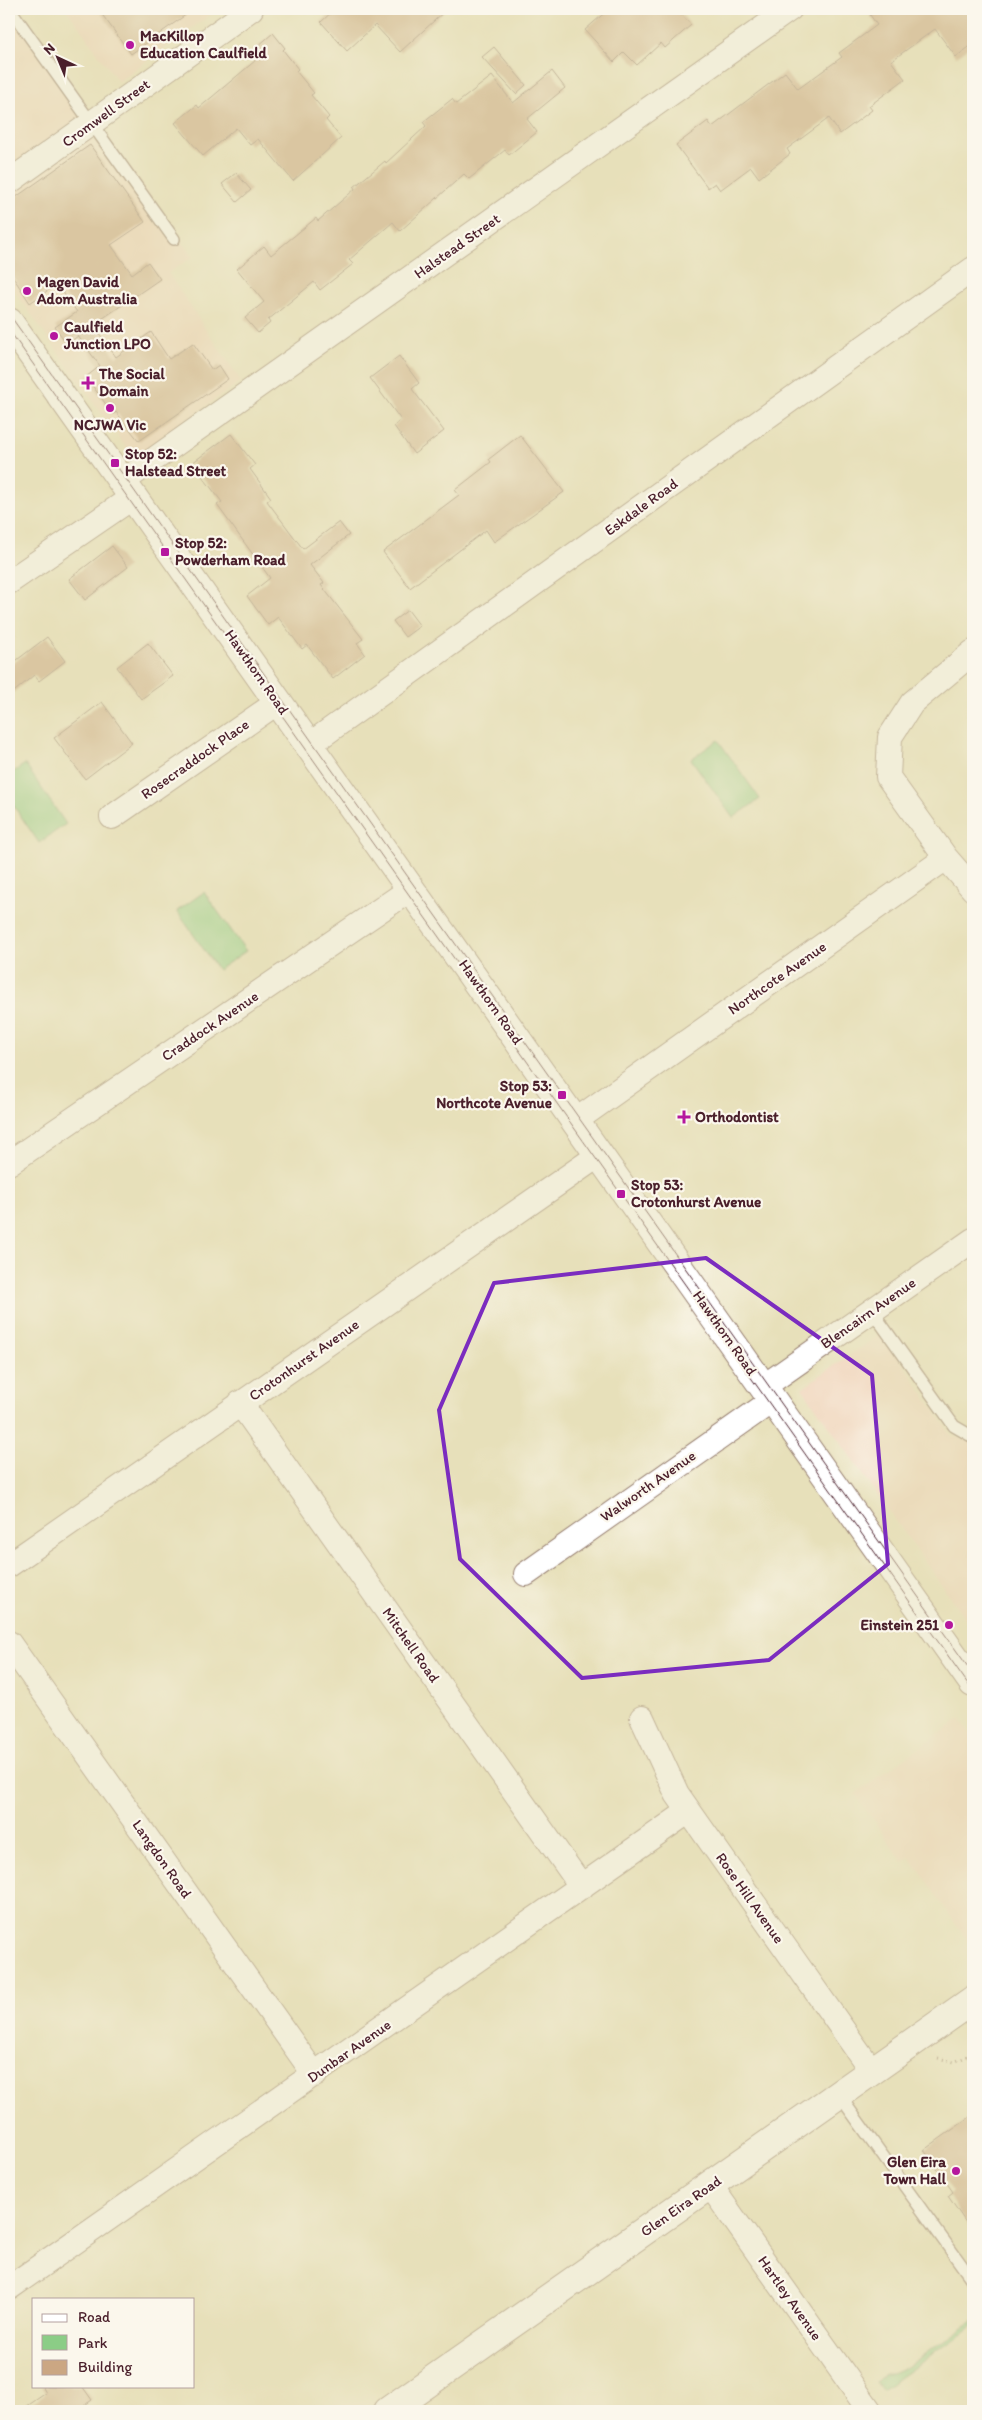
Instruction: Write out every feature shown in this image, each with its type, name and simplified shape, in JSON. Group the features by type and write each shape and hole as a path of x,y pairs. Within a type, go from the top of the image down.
{"main road":[{"name":"Hawthorn Road","path":"9,322 973,1683"},
{"name":"Glen Eira Road","path":"388,2411 973,2000"}],"street":[{"name":"Cromwell Street","path":"9,182 251,9"},
{"name":"Halstead Street","path":"9,582 128,490 790,9"},
{"name":"Eskdale Road","path":"309,746 973,269"},
{"path":"973,652 912,703 890,737 888,777 946,858 973,889"},
{"name":"Rosecraddock Place","path":"112,817 278,702"},
{"name":"Northcote Avenue","path":"575,1121 946,858"},
{"name":"Craddock Avenue","path":"9,1163 411,889"},
{"name":"Crotonhurst Avenue","path":"9,1565 599,1155"},
{"name":"Blencairn Avenue","path":"768,1394 872,1311 973,1240"},
{"name":"Walworth Avenue","path":"526,1574 768,1394"},
{"name":"Mitchell Road","path":"240,1403 582,1887"},
{"name":"Langdon Road","path":"9,1642 315,2075"},
{"name":"Rose Hill Avenue","path":"642,1718 669,1779 689,1811 872,2070"},
{"name":"Dunbar Avenue","path":"9,2288 689,1811"},
{"name":"Hartley Avenue","path":"710,2186 870,2411"}],"lane":[{"path":"10,9 174,239"},
{"path":"872,1311 954,1426 973,1437"},
{"path":"839,2094 973,2281"}],"path":[{"path":"938,2058 954,2062 973,2054"}],"highlighted area":[{"path":"706,1258 872,1375 888,1564 769,1660 582,1678 460,1559 439,1410 494,1283"}],"shaded area":[{"path":"9,9 17,9 193,257 168,273 241,381 134,459 9,283"},
{"name":"MacKillop Education Caulfield","path":"66,9 218,9 118,82"},
{"path":"882,1333 952,1436 973,1442 973,1630 802,1388"},
{"path":"960,1719 973,1738 973,1949 910,1857 903,1862 855,1794"}],"green space":[{"path":"718,740 760,799 733,818 691,759"},
{"path":"25,764 66,824 39,843 9,799 9,775"},
{"path":"204,892 246,951 218,970 177,911"},
{"path":"973,2321 973,2326 882,2390 876,2382 884,2374 892,2374 904,2369"}],"building":[{"path":"98,9 194,9 131,54"},
{"path":"335,9 447,9 400,52 375,25 347,51 321,22"},
{"path":"609,9 677,9 691,25 665,48 661,43 637,65 624,52 614,62 585,30"},
{"path":"878,9 973,9 973,44 956,57 935,29 891,61 905,79 869,106 872,110 840,134 829,118 787,149 790,154 759,178 751,167 720,190 715,183 708,188 676,145 708,121 712,127 785,72 798,89 842,57 839,53 877,25 870,15"},
{"path":"273,33 298,69 296,71 314,93 311,95 329,117 326,120 341,138 293,181 258,139 250,145 236,128 203,156 175,123 197,105 199,108 256,60 250,53"},
{"path":"494,47 526,85 516,94 482,57"},
{"path":"552,71 565,88 527,119 537,132 509,155 505,150 469,179 464,174 400,231 393,222 349,260 353,264 320,290 314,282 268,320 270,323 258,333 245,318 264,302 237,269 264,246 271,255 316,218 318,221 355,189 354,187 385,161 386,163 426,126 423,122 452,99 456,104 492,76 513,103"},
{"path":"90,145 145,222 111,245 132,274 148,262 160,279 93,325 116,357 151,332 169,359 193,343 212,370 219,365 228,379 139,441 116,412 113,414 86,377 100,366 78,336 67,344 55,327 77,312 57,284 30,303 9,271 9,202"},
{"path":"236,173 251,190 237,202 222,184"},
{"path":"399,356 419,383 412,389 444,431 414,454 394,426 401,420 370,378"},
{"path":"231,434 255,465 250,469 271,498 267,501 303,549 339,522 349,535 310,565 324,583 321,585 363,639 357,643 365,654 333,679 307,645 302,649 278,617 268,625 247,596 270,578 217,505 222,502 192,463"},
{"path":"520,435 564,492 494,542 486,530 410,588 383,552 459,495 455,490 491,462 489,459"},
{"path":"112,546 128,567 85,600 69,579"},
{"path":"408,610 420,626 405,637 393,621"},
{"path":"47,637 65,661 39,681 34,675 9,696 9,666"},
{"path":"148,643 173,676 141,699 117,667"},
{"path":"102,702 132,743 85,779 54,738"},
{"name":"Glen Eira Town Hall","path":"973,2115 973,2233 948,2196 953,2192 924,2150"},
{"path":"43,2388 83,2388 92,2400 76,2411 20,2411 46,2393"}],"tram line":[{"path":"9,314 973,1674"},
{"path":"9,330 973,1691"}],"place":[{"name":"MacKillop Education Caulfield","path":"130,45"},
{"name":"Magen David Adom Australia","path":"27,291"},
{"name":"Caulfield Junction LPO","path":"54,336"},
{"name":"The Social Domain","path":"88,383"},
{"name":"NCJWA Vic","path":"110,408"},
{"name":"Stop 52: Halstead Street","path":"115,463"},
{"name":"Stop 52: Powderham Road","path":"165,552"},
{"name":"Stop 53: Northcote Avenue","path":"562,1095"},
{"name":"Orthodontist","path":"684,1117"},
{"name":"Stop 53: Crotonhurst Avenue","path":"621,1194"},
{"name":"Einstein 251","path":"949,1625"},
{"name":"Glen Eira Town Hall","path":"956,2171"}]}
